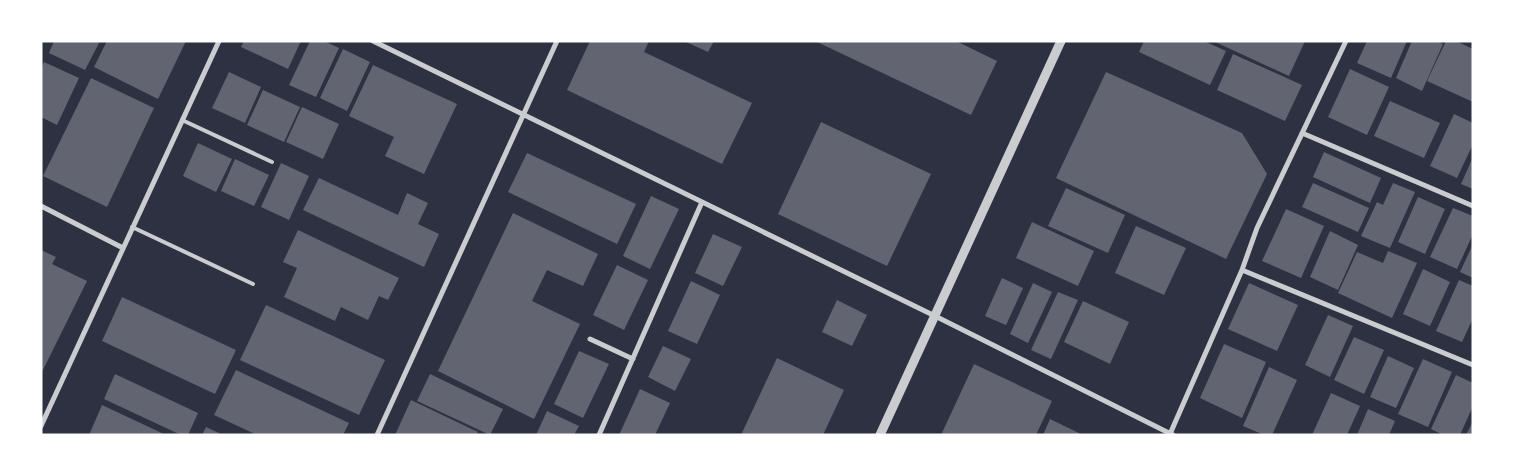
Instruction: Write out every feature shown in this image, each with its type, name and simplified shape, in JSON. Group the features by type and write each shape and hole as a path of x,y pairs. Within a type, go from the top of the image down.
{"street":[{"path":"41,426 219,41"},
{"path":"373,41 1172,434 1242,270 1257,228 1346,41"},
{"path":"377,435 557,41"},
{"path":"880,435 1061,41"},
{"path":"1302,133 1473,206"},
{"path":"599,435 702,202"},
{"path":"41,206 123,248"},
{"path":"1242,270 1473,365"},
{"path":"590,339 633,359"}],"lane":[{"path":"182,120 272,162"},
{"path":"132,226 253,284"}],"building":[{"path":"54,41 95,41 99,43 85,70 49,53"},
{"path":"107,41 186,41 158,99 94,67"},
{"path":"244,41 301,41 288,69 241,47"},
{"path":"310,41 324,41 339,48 316,97 289,85"},
{"path":"590,41 649,41 644,52 752,103 722,164 567,90"},
{"path":"684,41 714,41 708,52"},
{"path":"815,41 956,41 997,61 971,115"},
{"path":"1144,41 1204,41 1226,51 1210,85 1139,52"},
{"path":"1213,41 1305,41 1289,76"},
{"path":"1367,41 1407,41 1391,78 1357,63"},
{"path":"1412,41 1437,41 1443,44 1422,91 1396,78"},
{"path":"1446,41 1456,41 1473,49 1473,102 1427,81"},
{"path":"343,49 370,62 347,111 320,98"},
{"path":"1233,54 1302,85 1285,121 1217,90"},
{"path":"44,62 79,78 57,125 41,117 41,68"},
{"path":"373,65 457,104 424,174 385,156 394,137 349,116"},
{"path":"1350,69 1389,87 1367,135 1328,117"},
{"path":"229,72 261,87 245,123 212,108"},
{"path":"1106,72 1242,133 1267,174 1226,259 1056,178"},
{"path":"91,78 154,108 107,207 43,176"},
{"path":"263,90 300,107 284,142 247,125"},
{"path":"1390,101 1440,123 1424,158 1374,136"},
{"path":"302,107 339,124 323,159 286,142"},
{"path":"1454,114 1473,123 1473,144 1457,178 1430,166"},
{"path":"821,122 931,174 887,266 778,214"},
{"path":"198,143 232,159 216,192 183,176"},
{"path":"1324,152 1381,178 1370,203 1313,177"},
{"path":"527,153 636,204 617,244 508,192"},
{"path":"1473,157 1473,189 1461,184"},
{"path":"235,159 269,175 254,206 221,191"},
{"path":"281,163 309,176 289,220 261,207"},
{"path":"319,178 398,215 407,193 428,203 418,224 439,234 424,267 303,210"},
{"path":"1313,183 1369,208 1358,232 1302,207"},
{"path":"1393,183 1415,192 1390,248 1361,236 1377,202 1383,205"},
{"path":"1066,188 1125,215 1108,253 1048,226"},
{"path":"651,196 679,209 650,269 623,256"},
{"path":"1418,197 1445,209 1425,254 1398,242"},
{"path":"1453,208 1473,216 1473,234 1457,269 1430,257"},
{"path":"1286,209 1324,226 1301,278 1262,261"},
{"path":"513,213 598,254 583,286 547,270 532,301 580,324 534,419 438,371"},
{"path":"1032,222 1094,251 1078,286 1016,258"},
{"path":"1136,226 1186,248 1164,295 1115,273"},
{"path":"298,230 399,278 388,300 379,296 368,320 341,307 335,321 284,297 297,268 283,262"},
{"path":"1330,231 1358,245 1338,290 1310,277"},
{"path":"713,234 742,247 723,286 695,273"},
{"path":"1473,244 1473,278 1460,272"},
{"path":"41,250 56,257 52,264 87,281 41,374"},
{"path":"1388,251 1417,263 1392,318 1338,293 1357,252 1383,263"},
{"path":"617,265 648,280 624,330 593,315"},
{"path":"1423,269 1450,282 1430,326 1403,314"},
{"path":"1002,278 1023,288 1006,325 985,316"},
{"path":"1459,280 1473,286 1473,318 1462,342 1436,331"},
{"path":"691,281 720,295 697,344 668,331"},
{"path":"1033,283 1052,292 1028,343 1010,334"},
{"path":"1249,283 1298,305 1277,351 1228,329"},
{"path":"1058,292 1078,300 1051,359 1031,350"},
{"path":"122,297 236,350 215,394 102,341"},
{"path":"837,300 867,315 852,346 822,332"},
{"path":"1083,301 1129,322 1110,364 1064,342"},
{"path":"266,305 385,360 359,415 240,360"},
{"path":"1328,315 1353,326 1330,377 1305,365"},
{"path":"1354,337 1384,350 1364,394 1334,380"},
{"path":"1224,344 1266,362 1242,418 1200,398"},
{"path":"663,346 691,359 675,391 648,377"},
{"path":"579,351 609,364 583,418 554,404"},
{"path":"1388,356 1414,368 1396,408 1370,397"},
{"path":"777,358 844,390 823,435 741,435"},
{"path":"1423,359 1452,372 1428,427 1398,414"},
{"path":"974,364 1052,401 1036,435 941,435"},
{"path":"1269,367 1297,380 1272,435 1264,435 1243,426"},
{"path":"236,370 349,423 343,435 257,435 214,415"},
{"path":"115,374 198,413 188,435 181,435 104,399"},
{"path":"430,374 503,409 490,435 417,401"},
{"path":"1456,375 1473,383 1473,406 1460,435 1443,435 1431,429"},
{"path":"640,389 670,403 655,435 619,435"},
{"path":"1331,393 1360,406 1347,435 1312,435"},
{"path":"411,400 478,432 476,435 395,435"},
{"path":"102,405 166,435 89,435"},
{"path":"1368,409 1395,421 1389,435 1357,435"},
{"path":"547,411 579,426 574,435 536,435"},
{"path":"1050,419 1083,435 1043,435"},
{"path":"1473,421 1473,435 1466,435"},
{"path":"206,427 223,435 202,435"}]}
